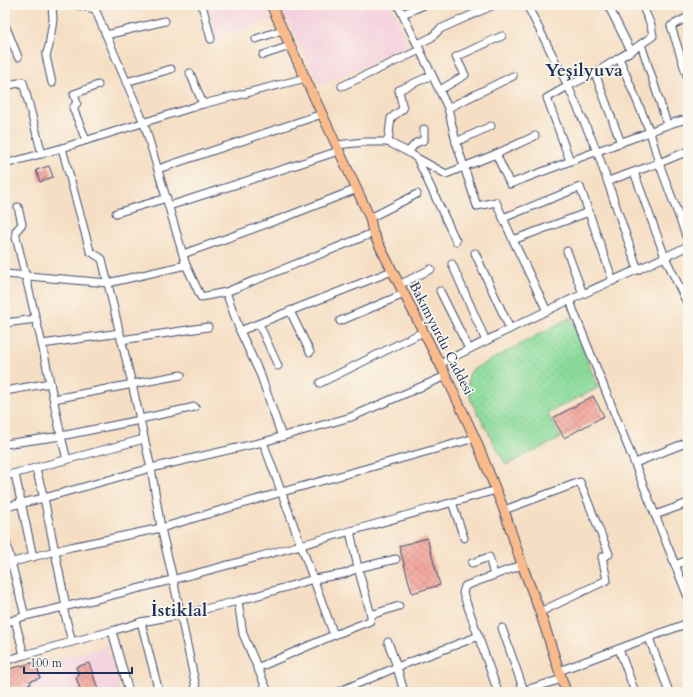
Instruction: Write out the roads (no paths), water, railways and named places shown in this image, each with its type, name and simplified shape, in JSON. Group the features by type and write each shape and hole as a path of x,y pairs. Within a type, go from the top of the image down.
{"main road":[{"name":"Bakımyurdu Caddesi","path":"271,5 370,218 373,233 476,438 504,510 566,692"}],"street":[{"path":"52,5 53,20 46,56 52,83"},
{"path":"78,5 98,7 106,35 144,123 186,265 201,297 226,292 373,233"},
{"path":"202,5 211,39"},
{"path":"398,5 448,108 456,142 477,206 496,202 547,311"},
{"path":"403,14 424,5"},
{"path":"342,86 419,47 440,29 494,5"},
{"path":"527,5 568,86 597,151 638,270"},
{"path":"608,5 630,51"},
{"path":"570,161 548,98 568,86 595,73 653,36 651,25 642,5"},
{"path":"688,17 671,26 688,79"},
{"path":"106,35 165,21"},
{"path":"5,24 18,57"},
{"path":"256,39 282,30"},
{"path":"440,90 465,75 456,57 502,36"},
{"path":"641,44 667,124"},
{"path":"263,55 290,46"},
{"path":"619,58 650,132 659,163 688,241"},
{"path":"126,82 171,68"},
{"path":"190,73 203,104"},
{"path":"595,73 621,143"},
{"path":"388,142 391,118 403,109 399,90 432,75"},
{"path":"448,108 513,76"},
{"path":"5,164 62,148 203,104 306,78"},
{"path":"5,86 23,82 42,154"},
{"path":"86,140 73,108 77,103 74,94 98,85"},
{"path":"158,169 322,114"},
{"path":"496,154 510,184 650,132 667,124 688,119"},
{"path":"456,142 491,126"},
{"path":"408,152 416,143 424,140 424,129"},
{"path":"169,206 338,148 365,142 388,142 446,174 496,154 535,136"},
{"path":"62,148 90,251 102,259 108,283 151,468 161,528 197,692"},
{"path":"608,181 686,152 688,158"},
{"path":"417,158 456,241"},
{"path":"634,172 664,257 688,305"},
{"path":"503,218 580,187 613,281"},
{"path":"183,254 357,189"},
{"path":"370,218 417,194"},
{"path":"116,213 167,198"},
{"path":"18,207 22,224 16,231 16,237 42,344 67,460"},
{"path":"513,240 589,212"},
{"path":"440,364 570,300 688,246"},
{"path":"567,251 583,294"},
{"path":"475,253 510,329"},
{"path":"452,264 486,341"},
{"path":"5,274 108,283 186,265"},
{"path":"399,285 431,269"},
{"path":"240,331 392,271"},
{"path":"440,291 469,349"},
{"path":"226,292 240,331 261,376 282,437"},
{"path":"340,321 404,294"},
{"path":"570,300 688,597"},
{"path":"290,311 310,352"},
{"path":"5,323 36,319"},
{"path":"259,324 278,366"},
{"path":"42,344 208,326"},
{"path":"320,383 423,332"},
{"path":"54,399 181,375"},
{"path":"5,507 44,498 151,468 263,442 351,417 446,376"},
{"path":"5,391 50,383"},
{"path":"5,444 61,436 195,407"},
{"path":"8,564 71,547 161,528 282,492 476,438"},
{"path":"5,476 36,469 144,439"},
{"path":"263,442 334,635"},
{"path":"635,463 688,442"},
{"path":"36,469 56,552 72,642"},
{"path":"15,474 34,557"},
{"path":"504,510 580,482 609,554 602,557 607,580 540,612"},
{"path":"5,623 25,616 65,607 301,545 496,490"},
{"path":"452,502 464,538"},
{"path":"656,515 688,503"},
{"path":"257,668 370,621 371,615 358,568 350,531"},
{"path":"6,542 8,564 25,616"},
{"path":"472,563 489,557 494,575"},
{"path":"5,661 141,622 180,615 238,601 314,579 344,574 358,568 396,558"},
{"path":"676,565 688,560"},
{"path":"498,692 462,593 465,586 522,565"},
{"path":"238,601 243,634 267,692"},
{"path":"371,615 399,606"},
{"path":"15,620 24,655"},
{"path":"141,622 158,692"},
{"path":"502,628 522,691 619,649 688,623"},
{"path":"112,631 129,692"},
{"path":"338,692 397,667 478,636"},
{"path":"649,638 669,692"},
{"path":"388,642 404,692"},
{"path":"619,649 635,692"}],"district":[{"name":"Yeşilyuva","path":"584,70"},
{"name":"İstiklal","path":"179,610"}]}
